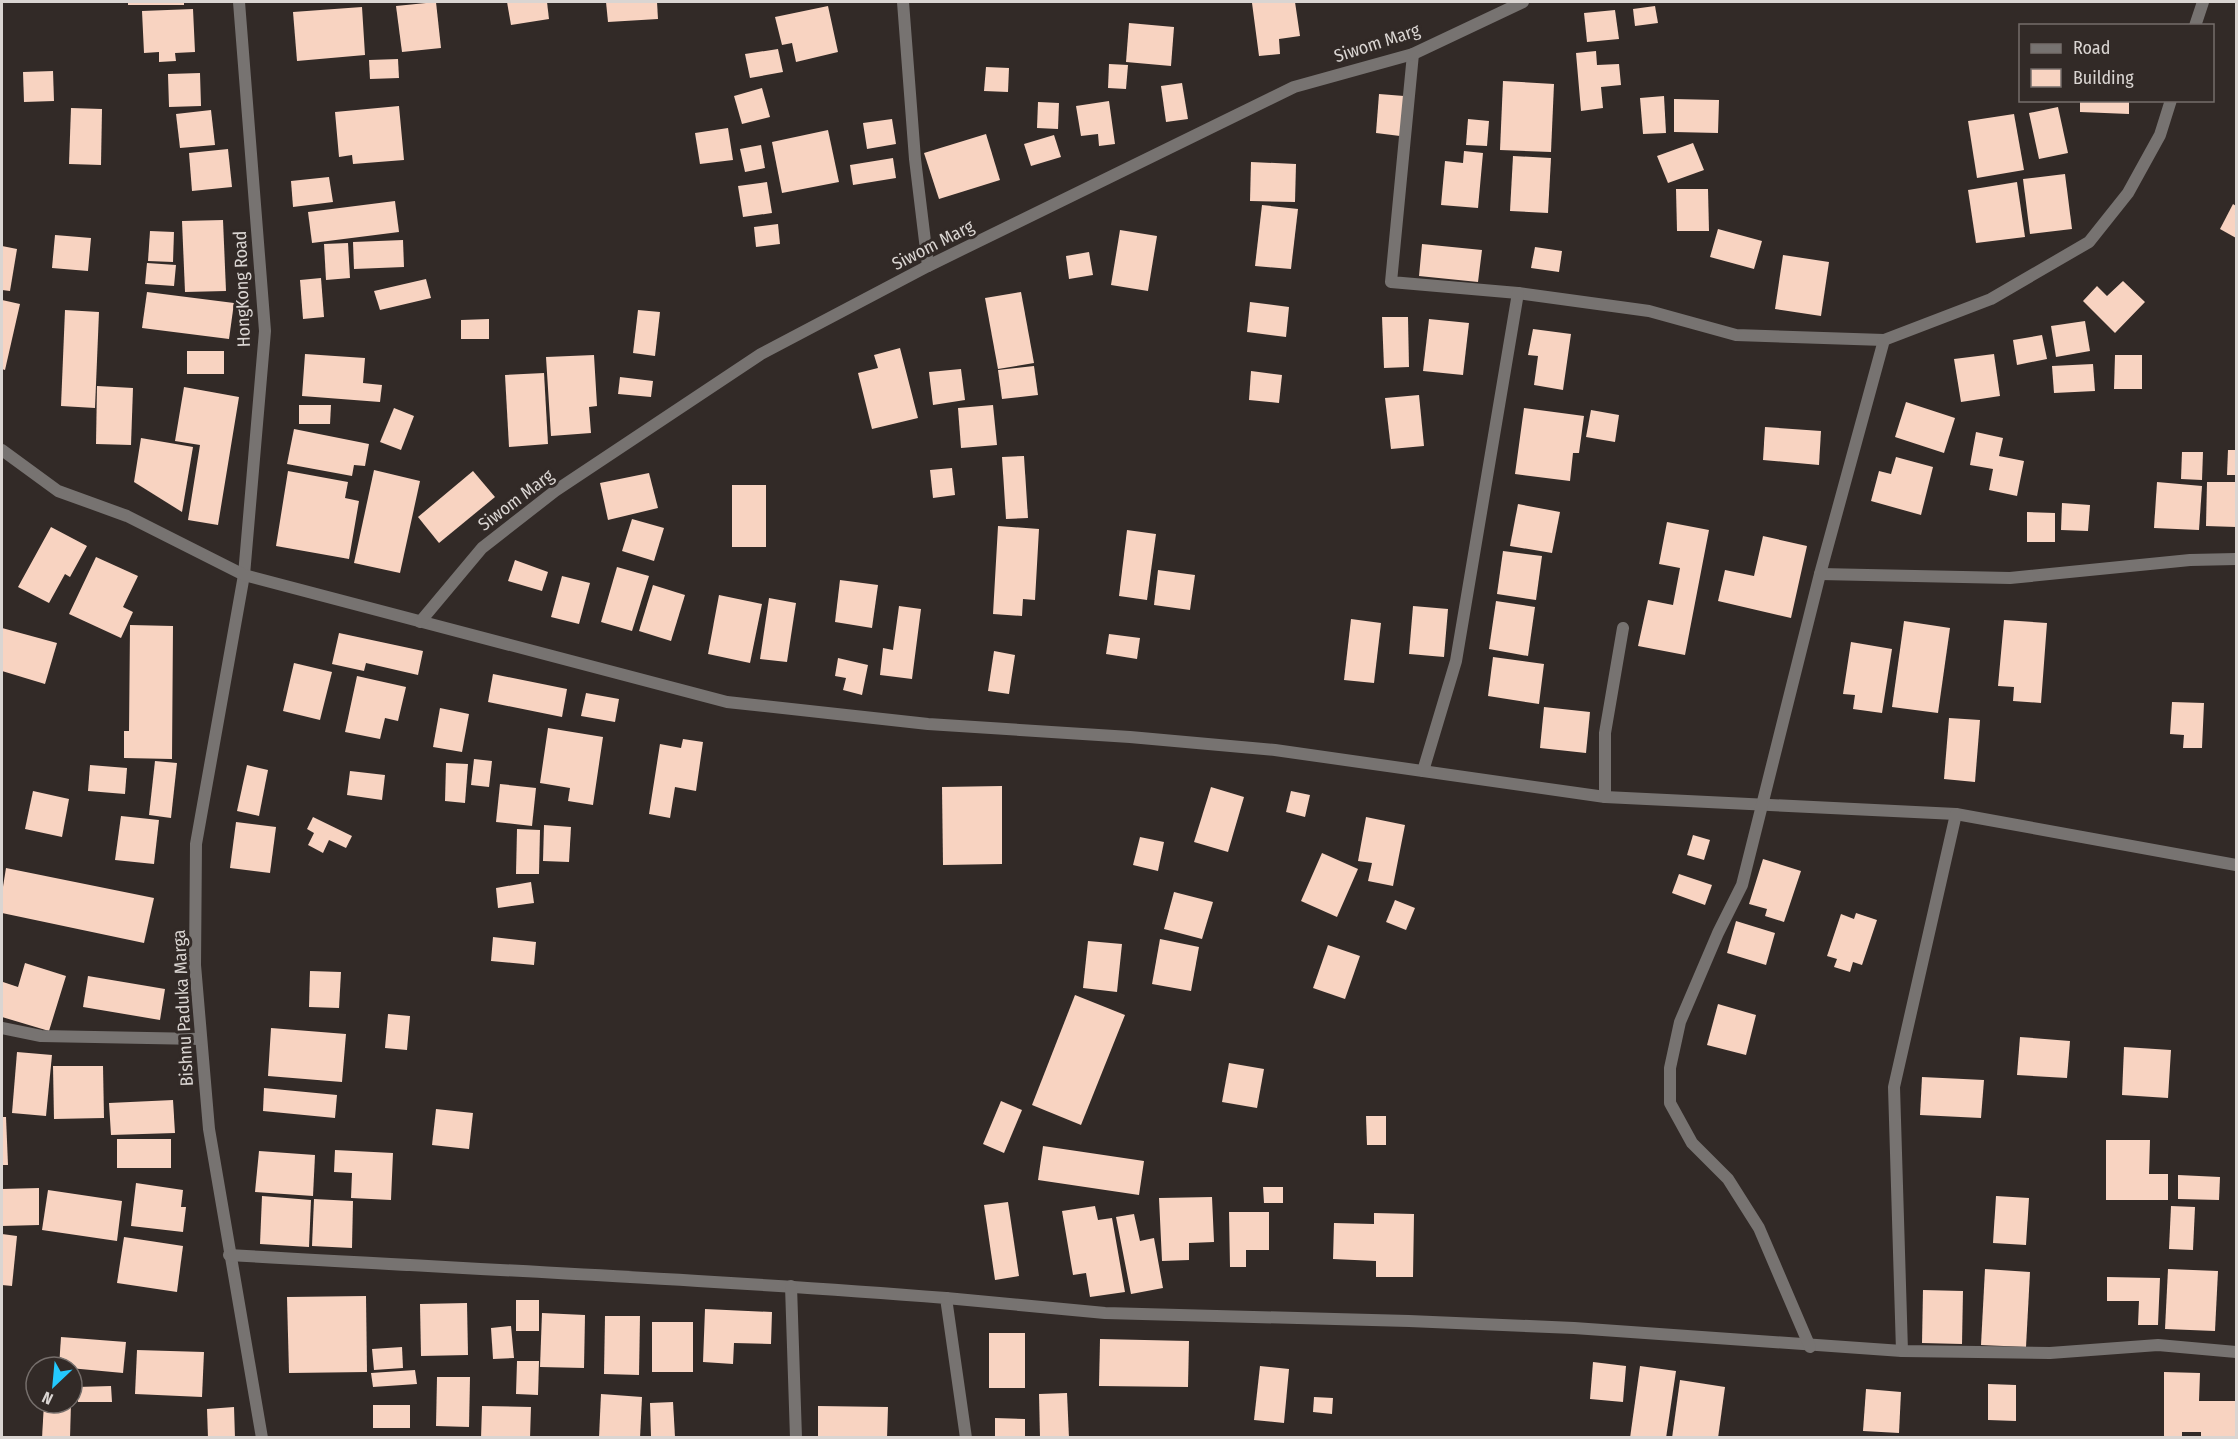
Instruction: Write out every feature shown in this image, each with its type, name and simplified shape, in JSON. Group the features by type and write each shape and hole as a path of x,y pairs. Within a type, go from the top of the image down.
{"street":[{"name":"HongKong Road","path":"239,2 265,331 244,575"},
{"path":"903,2 915,159 928,267"},
{"name":"Siwom Marg","path":"420,622 482,548 555,491 761,354 928,267 1294,87 1413,54 1523,2"},
{"path":"2196,24 2203,2"},
{"path":"1413,54 1391,282 1518,292 1649,311 1736,334 1884,340 1991,299 2089,242 2128,193 2160,135 2170,102"},
{"path":"1423,771 1456,661 1518,292"},
{"path":"1810,1347 1759,1228 1728,1179 1692,1143 1670,1103 1670,1068 1680,1022 1718,933 1742,885 1820,574 1884,340"},
{"path":"2,450 58,491 127,516 244,575 727,702 928,724 1130,737 1275,750 1605,797 1956,814 2236,865"},
{"path":"1820,574 2010,578 2190,560 2236,559"},
{"name":"Bishnu Paduka Marga","path":"244,575 196,844 195,965 209,1129 262,1437"},
{"path":"1605,797 1605,733 1623,628"},
{"path":"1902,1352 1894,1087 1956,814"},
{"path":"2,1028 40,1036 201,1039"},
{"path":"229,1255 680,1282 791,1286 1105,1313 1480,1324 1902,1352 2050,1353 2157,1345 2236,1352"},
{"path":"791,1286 796,1437"},
{"path":"946,1298 966,1437"}],"building":[{"path":"128,2 184,2 184,5 128,5"},
{"path":"436,2 441,48 402,52 396,6"},
{"path":"507,2 547,2 549,19 511,25"},
{"path":"606,2 657,2 658,19 608,22"},
{"path":"1295,2 1300,36 1279,39 1280,54 1259,56 1252,3"},
{"path":"828,6 838,52 796,62 792,43 782,45 775,17"},
{"path":"1655,6 1658,23 1635,26 1633,9"},
{"path":"362,7 365,55 297,61 293,12"},
{"path":"193,9 195,52 175,53 176,61 159,62 159,52 144,53 142,11"},
{"path":"1615,10 1619,39 1587,42 1584,13"},
{"path":"1129,23 1174,27 1171,66 1126,62"},
{"path":"778,49 783,72 750,78 745,54"},
{"path":"1596,51 1597,65 1619,64 1621,85 1601,87 1603,108 1581,111 1576,53"},
{"path":"398,59 399,78 370,79 369,60"},
{"path":"1109,64 1128,65 1126,89 1108,88"},
{"path":"986,67 1009,68 1008,92 984,91"},
{"path":"53,71 54,101 24,102 23,72"},
{"path":"200,73 201,106 169,107 168,74"},
{"path":"1503,81 1554,84 1551,152 1500,150"},
{"path":"1182,83 1188,119 1166,122 1161,86"},
{"path":"762,88 770,117 742,124 734,96"},
{"path":"1379,94 1404,96 1400,136 1376,133"},
{"path":"1664,96 1666,133 1643,134 1640,98"},
{"path":"1674,99 1719,100 1718,133 1674,132"},
{"path":"1109,101 1115,144 1099,146 1098,134 1081,136 1076,106"},
{"path":"1038,102 1059,103 1058,129 1037,128"},
{"path":"2080,102 2129,102 2129,114 2080,112"},
{"path":"399,106 404,160 353,164 352,155 339,157 335,112"},
{"path":"2058,107 2068,153 2039,159 2029,113"},
{"path":"71,108 102,109 101,165 69,164"},
{"path":"211,110 215,145 180,148 176,114"},
{"path":"2014,114 2024,170 1977,178 1968,121"},
{"path":"892,119 896,144 867,149 863,123"},
{"path":"1468,119 1489,121 1487,146 1466,145"},
{"path":"728,128 733,160 700,164 695,133"},
{"path":"828,130 839,182 782,193 772,142"},
{"path":"986,134 1000,180 939,199 924,153"},
{"path":"1054,135 1061,157 1031,166 1024,144"},
{"path":"1693,143 1704,170 1668,183 1657,156"},
{"path":"761,145 765,168 745,172 740,149"},
{"path":"228,149 232,187 192,191 189,153"},
{"path":"1464,151 1483,153 1478,208 1441,205 1445,161 1463,163"},
{"path":"1513,156 1551,158 1548,213 1510,211"},
{"path":"893,158 896,178 853,185 850,165"},
{"path":"1251,162 1296,164 1295,202 1250,201"},
{"path":"2065,174 2072,229 2030,234 2023,179"},
{"path":"329,177 333,202 293,207 291,181"},
{"path":"767,182 772,213 743,217 738,186"},
{"path":"2017,182 2025,237 1976,243 1968,190"},
{"path":"1676,189 1708,189 1709,231 1677,231"},
{"path":"395,201 399,232 312,243 308,212"},
{"path":"2233,204 2236,206 2236,238 2220,229"},
{"path":"1262,205 1298,209 1291,269 1255,266"},
{"path":"223,220 226,291 185,292 182,221"},
{"path":"778,224 780,244 756,247 754,227"},
{"path":"1718,229 1762,241 1754,269 1710,257"},
{"path":"1120,230 1157,236 1148,291 1111,285"},
{"path":"150,231 174,232 173,262 148,261"},
{"path":"55,235 91,238 88,271 52,268"},
{"path":"403,240 404,267 354,269 353,242"},
{"path":"348,243 350,278 326,280 324,244"},
{"path":"1422,244 1482,250 1478,282 1419,276"},
{"path":"2,246 17,249 10,291 2,290"},
{"path":"1535,247 1562,251 1559,272 1531,268"},
{"path":"1089,252 1093,275 1069,279 1066,256"},
{"path":"1783,255 1829,262 1821,316 1775,309"},
{"path":"147,263 176,265 174,286 145,284"},
{"path":"321,278 324,317 303,319 300,280"},
{"path":"426,279 431,298 380,310 374,291"},
{"path":"2123,281 2145,302 2115,333 2083,301 2097,286 2107,296"},
{"path":"147,292 234,303 229,339 142,328"},
{"path":"1021,292 1034,363 998,369 985,298"},
{"path":"2,300 20,304 5,370 2,369"},
{"path":"1250,302 1289,307 1286,337 1247,332"},
{"path":"65,310 99,312 95,408 61,406"},
{"path":"638,310 660,312 655,356 633,353"},
{"path":"1382,317 1408,317 1409,367 1384,368"},
{"path":"489,319 489,339 461,339 461,320"},
{"path":"1429,319 1469,323 1463,375 1423,371"},
{"path":"2085,321 2090,351 2056,357 2051,326"},
{"path":"1533,329 1571,334 1563,390 1534,385 1538,356 1528,355"},
{"path":"2042,335 2047,359 2017,365 2013,340"},
{"path":"900,348 918,418 872,429 858,373 878,368 874,355"},
{"path":"187,351 224,351 224,374 187,374"},
{"path":"305,354 365,358 363,383 382,385 380,402 302,396"},
{"path":"1994,354 2000,396 1961,402 1954,359"},
{"path":"594,355 597,406 589,407 591,433 551,436 546,357"},
{"path":"2115,355 2142,355 2142,389 2114,389"},
{"path":"2093,364 2095,391 2054,393 2052,366"},
{"path":"1034,366 1038,395 1002,399 998,370"},
{"path":"961,369 965,400 933,405 929,372"},
{"path":"1251,371 1282,375 1279,403 1249,400"},
{"path":"544,373 548,444 509,447 505,375"},
{"path":"620,377 653,381 651,397 618,394"},
{"path":"97,386 133,388 131,445 96,444"},
{"path":"184,387 239,397 218,525 188,520 200,445 175,441"},
{"path":"1419,395 1424,446 1391,449 1385,398"},
{"path":"1906,402 1955,418 1944,453 1895,437"},
{"path":"299,405 331,405 330,424 299,424"},
{"path":"993,405 997,445 961,448 958,408"},
{"path":"394,408 414,416 401,450 380,442"},
{"path":"1524,408 1584,416 1579,453 1573,453 1570,481 1515,474"},
{"path":"1591,410 1619,415 1615,442 1586,437"},
{"path":"1765,427 1821,431 1819,465 1763,460"},
{"path":"294,429 369,444 365,466 354,465 352,476 287,464"},
{"path":"1976,432 2003,438 1999,456 2024,461 2017,496 1989,490 1993,469 1970,465"},
{"path":"141,438 193,447 182,512 134,482"},
{"path":"2228,450 2236,450 2236,475 2227,475"},
{"path":"2182,452 2203,452 2202,480 2181,479"},
{"path":"1024,456 1028,518 1006,519 1002,457"},
{"path":"1896,457 1933,467 1921,515 1871,501 1879,471 1891,474"},
{"path":"952,468 955,495 933,498 930,470"},
{"path":"374,470 420,481 400,573 354,563"},
{"path":"288,471 348,482 345,498 359,501 349,559 276,546"},
{"path":"473,471 495,497 439,543 418,517"},
{"path":"649,473 658,508 608,520 600,483"},
{"path":"2157,482 2202,486 2199,530 2154,528"},
{"path":"2207,482 2236,482 2236,527 2206,526"},
{"path":"732,485 766,485 766,547 732,547"},
{"path":"2062,503 2090,505 2088,531 2061,530"},
{"path":"1518,504 1560,512 1552,553 1510,546"},
{"path":"2027,512 2055,513 2055,542 2027,542"},
{"path":"632,519 664,528 654,561 622,551"},
{"path":"1667,522 1709,530 1685,655 1638,646 1648,600 1673,605 1680,568 1659,564"},
{"path":"998,526 1039,529 1035,600 1023,599 1022,616 993,614"},
{"path":"51,527 87,546 70,577 65,574 49,603 18,587"},
{"path":"1127,530 1156,534 1147,600 1119,596"},
{"path":"1763,536 1807,546 1791,618 1718,601 1725,570 1754,576"},
{"path":"1503,551 1542,556 1536,600 1497,594"},
{"path":"96,557 138,576 123,607 133,612 121,638 69,614"},
{"path":"515,560 548,572 542,591 508,581"},
{"path":"617,567 649,576 632,631 601,622"},
{"path":"1158,570 1195,575 1190,610 1154,605"},
{"path":"562,576 590,583 579,624 551,617"},
{"path":"840,580 878,585 872,628 835,622"},
{"path":"653,585 685,595 671,641 639,631"},
{"path":"719,595 762,604 750,663 708,654"},
{"path":"769,598 796,603 787,662 760,659"},
{"path":"1496,601 1535,607 1528,656 1489,649"},
{"path":"899,606 921,609 912,679 880,675 883,648 893,650"},
{"path":"1413,606 1448,609 1444,657 1409,654"},
{"path":"1351,619 1381,623 1374,683 1344,680"},
{"path":"2004,620 2047,623 2041,703 2013,701 2014,687 1998,686"},
{"path":"1904,621 1950,628 1938,713 1892,707"},
{"path":"130,625 173,626 172,759 124,758 124,731 129,731"},
{"path":"2,628 57,643 45,684 2,671"},
{"path":"339,633 423,651 418,675 366,663 364,671 332,664"},
{"path":"1109,634 1140,638 1137,659 1106,654"},
{"path":"1851,642 1892,649 1882,713 1853,709 1855,695 1843,694"},
{"path":"994,651 1015,655 1009,694 988,691"},
{"path":"1493,657 1544,664 1539,704 1488,696"},
{"path":"838,658 868,665 862,695 843,690 846,678 835,676"},
{"path":"294,663 332,672 320,720 283,711"},
{"path":"493,674 567,689 562,717 488,702"},
{"path":"357,676 406,687 398,721 385,718 380,739 345,732"},
{"path":"586,693 619,699 615,722 581,716"},
{"path":"2172,702 2204,703 2202,748 2183,748 2184,735 2170,734"},
{"path":"1544,707 1590,712 1586,753 1540,748"},
{"path":"440,708 469,714 462,752 433,747"},
{"path":"1949,718 1980,720 1975,782 1944,779"},
{"path":"548,728 603,737 593,805 568,801 570,788 540,783"},
{"path":"683,739 703,742 696,791 675,787 670,818 649,814 660,744 681,748"},
{"path":"474,759 492,761 489,787 471,785"},
{"path":"155,761 177,763 171,818 149,815"},
{"path":"446,763 468,764 465,803 445,801"},
{"path":"90,765 127,768 125,794 88,791"},
{"path":"247,765 268,770 259,816 237,811"},
{"path":"350,771 385,775 382,800 347,795"},
{"path":"500,784 536,788 532,826 496,822"},
{"path":"1002,786 1002,864 943,865 942,787"},
{"path":"1211,787 1244,797 1228,852 1194,842"},
{"path":"33,791 69,799 62,837 25,829"},
{"path":"1291,791 1310,795 1305,817 1286,812"},
{"path":"121,816 159,820 154,864 115,860"},
{"path":"313,817 352,836 346,848 329,840 323,853 308,845 314,833 307,829"},
{"path":"1366,817 1405,825 1393,886 1368,881 1372,863 1358,861"},
{"path":"236,822 276,827 270,873 230,868"},
{"path":"544,825 571,827 569,862 543,861"},
{"path":"517,829 540,830 539,874 516,874"},
{"path":"1693,835 1710,840 1704,860 1687,855"},
{"path":"1140,837 1164,842 1158,871 1133,865"},
{"path":"1322,853 1358,869 1337,917 1301,901"},
{"path":"1763,859 1801,871 1784,922 1765,916 1767,909 1749,904"},
{"path":"6,868 154,898 144,943 2,913"},
{"path":"1679,874 1712,885 1705,905 1672,893"},
{"path":"531,882 534,903 498,908 496,888"},
{"path":"1174,892 1213,902 1202,939 1164,929"},
{"path":"1395,900 1415,908 1406,930 1386,922"},
{"path":"1856,913 1877,920 1862,965 1853,962 1850,972 1834,967 1837,959 1827,956 1841,914 1854,919"},
{"path":"1736,921 1775,933 1766,965 1727,953"},
{"path":"493,937 536,942 534,965 491,961"},
{"path":"1160,939 1199,947 1191,991 1152,984"},
{"path":"1088,941 1122,944 1117,992 1083,988"},
{"path":"1328,945 1360,956 1345,999 1313,988"},
{"path":"25,963 66,976 49,1031 2,1017 3,982 18,987"},
{"path":"310,971 341,972 339,1008 309,1007"},
{"path":"88,976 165,989 160,1020 83,1007"},
{"path":"1075,995 1125,1015 1081,1125 1032,1105"},
{"path":"1718,1004 1756,1015 1746,1055 1707,1045"},
{"path":"388,1014 410,1016 407,1050 385,1048"},
{"path":"271,1028 346,1034 342,1082 268,1076"},
{"path":"2020,1037 2070,1041 2067,1078 2017,1075"},
{"path":"2124,1047 2171,1050 2168,1098 2122,1095"},
{"path":"17,1052 52,1055 46,1116 12,1113"},
{"path":"1229,1063 1264,1069 1257,1108 1222,1102"},
{"path":"53,1066 103,1066 104,1118 54,1119"},
{"path":"1922,1077 1984,1080 1981,1118 1920,1115"},
{"path":"264,1088 337,1095 335,1118 263,1111"},
{"path":"173,1100 175,1133 111,1135 109,1103"},
{"path":"1001,1101 1022,1110 1004,1153 983,1144"},
{"path":"436,1109 473,1113 469,1149 432,1145"},
{"path":"1366,1116 1386,1116 1386,1145 1367,1145"},
{"path":"2,1117 6,1117 8,1165 2,1165"},
{"path":"117,1139 171,1139 171,1168 117,1168"},
{"path":"2106,1140 2150,1140 2149,1174 2168,1174 2168,1200 2106,1200"},
{"path":"1043,1146 1144,1161 1139,1195 1038,1180"},
{"path":"335,1150 393,1153 391,1200 351,1198 352,1173 334,1172"},
{"path":"259,1151 315,1155 313,1196 255,1192"},
{"path":"2178,1175 2220,1177 2219,1200 2178,1199"},
{"path":"136,1183 183,1190 181,1207 186,1207 183,1232 131,1226"},
{"path":"1263,1187 1283,1187 1283,1203 1264,1203"},
{"path":"39,1188 39,1225 2,1226 2,1189"},
{"path":"48,1190 122,1201 117,1241 42,1230"},
{"path":"262,1196 311,1200 309,1247 260,1244"},
{"path":"1996,1196 2029,1198 2026,1245 1993,1243"},
{"path":"1212,1197 1214,1242 1189,1243 1189,1260 1162,1261 1159,1198"},
{"path":"314,1199 353,1201 352,1248 312,1246"},
{"path":"1008,1202 1019,1276 995,1280 984,1205"},
{"path":"1095,1206 1098,1220 1112,1218 1125,1292 1090,1297 1086,1273 1073,1275 1062,1211"},
{"path":"2171,1206 2195,1207 2193,1250 2169,1249"},
{"path":"1229,1212 1269,1212 1269,1250 1246,1250 1246,1267 1230,1267"},
{"path":"1374,1213 1414,1214 1413,1277 1376,1277 1376,1261 1333,1259 1334,1223 1374,1224"},
{"path":"1134,1214 1140,1241 1154,1238 1163,1288 1131,1294 1116,1217"},
{"path":"2,1234 17,1236 12,1286 2,1285"},
{"path":"124,1237 183,1246 177,1292 117,1283"},
{"path":"1985,1269 2030,1272 2026,1347 1981,1345"},
{"path":"2168,1269 2218,1271 2215,1331 2165,1329"},
{"path":"2107,1277 2160,1278 2158,1325 2138,1325 2139,1301 2107,1301"},
{"path":"1923,1290 1963,1291 1962,1344 1922,1343"},
{"path":"366,1296 367,1372 289,1373 287,1297"},
{"path":"516,1300 539,1300 539,1331 516,1331"},
{"path":"467,1303 468,1355 421,1356 420,1304"},
{"path":"705,1309 772,1312 771,1344 734,1343 733,1364 703,1362"},
{"path":"542,1313 585,1315 584,1368 540,1367"},
{"path":"605,1316 640,1316 639,1375 604,1374"},
{"path":"652,1322 693,1322 693,1372 652,1372"},
{"path":"511,1326 514,1358 493,1359 491,1328"},
{"path":"989,1333 1025,1333 1025,1388 989,1388"},
{"path":"61,1337 126,1342 123,1373 84,1369 84,1355 60,1355"},
{"path":"1100,1339 1189,1341 1188,1387 1099,1386"},
{"path":"402,1347 403,1368 374,1370 372,1349"},
{"path":"137,1350 204,1352 202,1397 135,1394"},
{"path":"517,1361 539,1361 538,1395 516,1394"},
{"path":"1593,1362 1626,1366 1623,1402 1590,1399"},
{"path":"1260,1366 1289,1369 1284,1423 1254,1420"},
{"path":"1640,1366 1676,1371 1666,1438 1630,1438"},
{"path":"415,1370 417,1384 373,1387 371,1373"},
{"path":"2164,1372 2200,1373 2199,1401 2236,1401 2236,1438 2201,1438 2201,1432 2182,1432 2182,1438 2164,1438"},
{"path":"437,1377 470,1377 469,1427 436,1426"},
{"path":"1680,1380 1725,1387 1718,1438 1672,1438"},
{"path":"1988,1384 2016,1385 2016,1421 1988,1420"},
{"path":"111,1386 112,1402 84,1402 84,1387"},
{"path":"1866,1389 1901,1392 1899,1433 1863,1431"},
{"path":"1067,1393 1069,1438 1040,1438 1039,1394"},
{"path":"601,1394 642,1397 640,1438 599,1438"},
{"path":"1314,1397 1333,1398 1332,1414 1313,1412"},
{"path":"673,1402 675,1437 651,1437 650,1403"},
{"path":"373,1405 410,1405 410,1428 373,1428"},
{"path":"482,1406 531,1407 530,1438 481,1438"},
{"path":"818,1406 888,1407 887,1438 818,1437"},
{"path":"234,1407 235,1438 208,1438 207,1409"},
{"path":"43,1415 71,1415 70,1438 42,1438"},
{"path":"995,1418 1025,1419 1025,1438 995,1438"}]}
